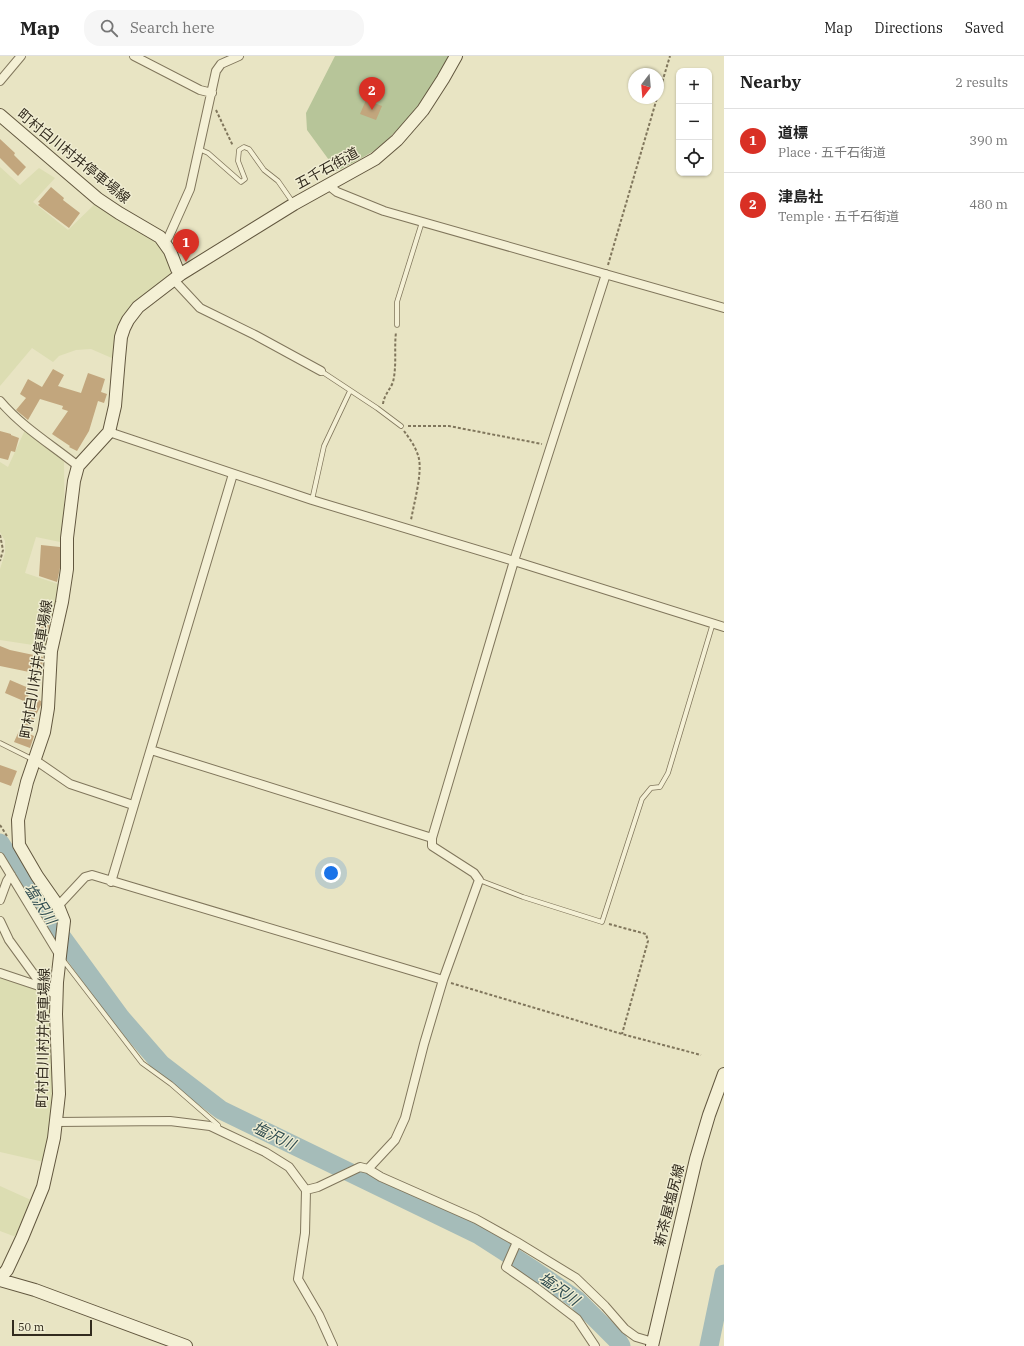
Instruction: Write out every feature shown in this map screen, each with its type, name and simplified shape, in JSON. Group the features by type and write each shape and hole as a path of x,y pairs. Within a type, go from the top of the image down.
{"main road":[{"name":"五千石街道","path":"177,277 294,204 375,159 397,140 423,110 456,56"},
{"name":"町村白川村井停車場線","path":"0,115 98,199 160,237 165,242"},
{"path":"165,242 170,251 177,277"},
{"name":"町村白川村井停車場線","path":"177,277 138,307 128,320 122,337 115,406 109,432 78,466 74,481 67,538 67,569 62,602 51,651 48,708 44,732 27,782 18,820 19,845 37,876 58,906 64,922 60,954 56,1014 59,1088 56,1122 43,1187 22,1238 7,1270 0,1279 35,1290 186,1346"},
{"name":"新茶屋塩尻線","path":"652,1344 696,1159 709,1115 724,1074"}],"street":[{"path":"0,81 21,56"},
{"path":"134,56 212,96"},
{"path":"165,242 170,236 190,189 212,96 216,71 221,64 239,56"},
{"path":"328,185 337,192 384,211 724,308"},
{"path":"306,1190 318,1187 364,1168 395,1140 405,1118 424,1044 443,980 479,880 474,873 432,846 432,838 514,561 606,274"},
{"path":"177,277 200,308 255,335 322,371"},
{"path":"0,401 7,410 34,433 78,466"},
{"path":"109,432 312,500 514,561 724,627"},
{"path":"111,882 233,474"},
{"path":"150,750 432,838"},
{"path":"34,760 70,784 133,805"},
{"path":"0,857 60,954"},
{"path":"0,900 7,881 12,875"},
{"path":"58,906 85,878 92,875 111,882 443,980"},
{"path":"0,921 9,940 38,980 39,986"},
{"path":"0,973 39,986 57,995"},
{"path":"56,1122 170,1121 210,1126 265,1152 289,1167 306,1190 305,1233 298,1279 319,1315 333,1346"},
{"path":"364,1168 476,1219 576,1278 605,1306 625,1329 636,1337 652,1344"},
{"path":"517,1242 506,1268 535,1287 577,1319 596,1346"}],"lane":[{"path":"199,149 208,153 241,182 245,179 238,161 239,150 244,147 249,149 264,170 278,181 294,204"},
{"path":"397,325 397,302 422,222"},
{"path":"322,371 401,426"},
{"path":"312,500 324,446 350,391"},
{"path":"479,880 523,898 602,922 642,799 651,788 660,787 668,773 713,623"},
{"path":"0,743 34,760"},
{"path":"60,954 142,1062 218,1125 219,1130"}],"path":[{"path":"664,76 670,56"},
{"path":"212,96 238,156"},
{"path":"606,274 656,104"},
{"path":"382,412 384,398 392,383 396,364 397,325"},
{"path":"401,426 449,426 551,445"},
{"path":"401,426 418,457 420,467 409,529"},
{"path":"0,536 3,550 0,561"},
{"path":"602,922 646,934 648,941 622,1034"},
{"path":"443,980 622,1034 701,1055"}],"green space":[{"path":"335,56 449,56 434,82 416,108 395,132 372,152 337,171 307,130 306,113"},
{"path":"0,167 20,185 39,168 55,178 33,202 68,230 96,203 155,238 168,258 171,272 168,278 135,303 114,359 91,349 76,350 59,356 53,362 32,348 0,386"},
{"path":"25,430 58,455 64,462 65,543 36,537 25,573 61,585 55,618 39,614 34,636 47,642 46,647 0,640 0,569 5,553 5,541 0,532 0,462 8,467"},
{"path":"0,976 36,989 52,1003 54,1101 44,1162 0,1152"},
{"path":"0,1186 31,1200 16,1237 0,1231"}],"building":[{"path":"366,100 382,106 376,120 360,114"},
{"path":"0,139 15,153 14,155 26,167 18,176 0,158"},
{"path":"51,187 64,198 63,200 80,213 69,228 38,205 40,203 38,202"},
{"path":"53,369 64,375 58,386 81,393 88,373 105,379 101,392 107,394 104,403 98,401 89,431 77,451 52,434 68,411 62,409 63,406 40,399 28,420 16,410 26,398 20,394 28,379 42,387"},
{"path":"0,431 19,438 15,452 11,451 8,460 0,458"},
{"path":"41,545 60,547 60,568 57,582 39,576"},
{"path":"42,619 50,621 48,630 39,628"},
{"path":"0,646 10,650 43,657 42,671 40,670 39,674 0,666"},
{"path":"10,680 31,689 26,702 5,693"},
{"path":"34,698 41,701 41,705 27,733 34,736 30,748 14,742"},
{"path":"0,765 17,771 11,786 0,782"}],"waterway":[{"name":"塩沢川","path":"0,843 53,925 121,1018 161,1064 221,1110 479,1235 577,1300 618,1341 621,1346"},
{"path":"709,1346 724,1274"}],"place":[{"name":"津島社","path":"372,110"},
{"name":"道標","path":"186,262"}]}
